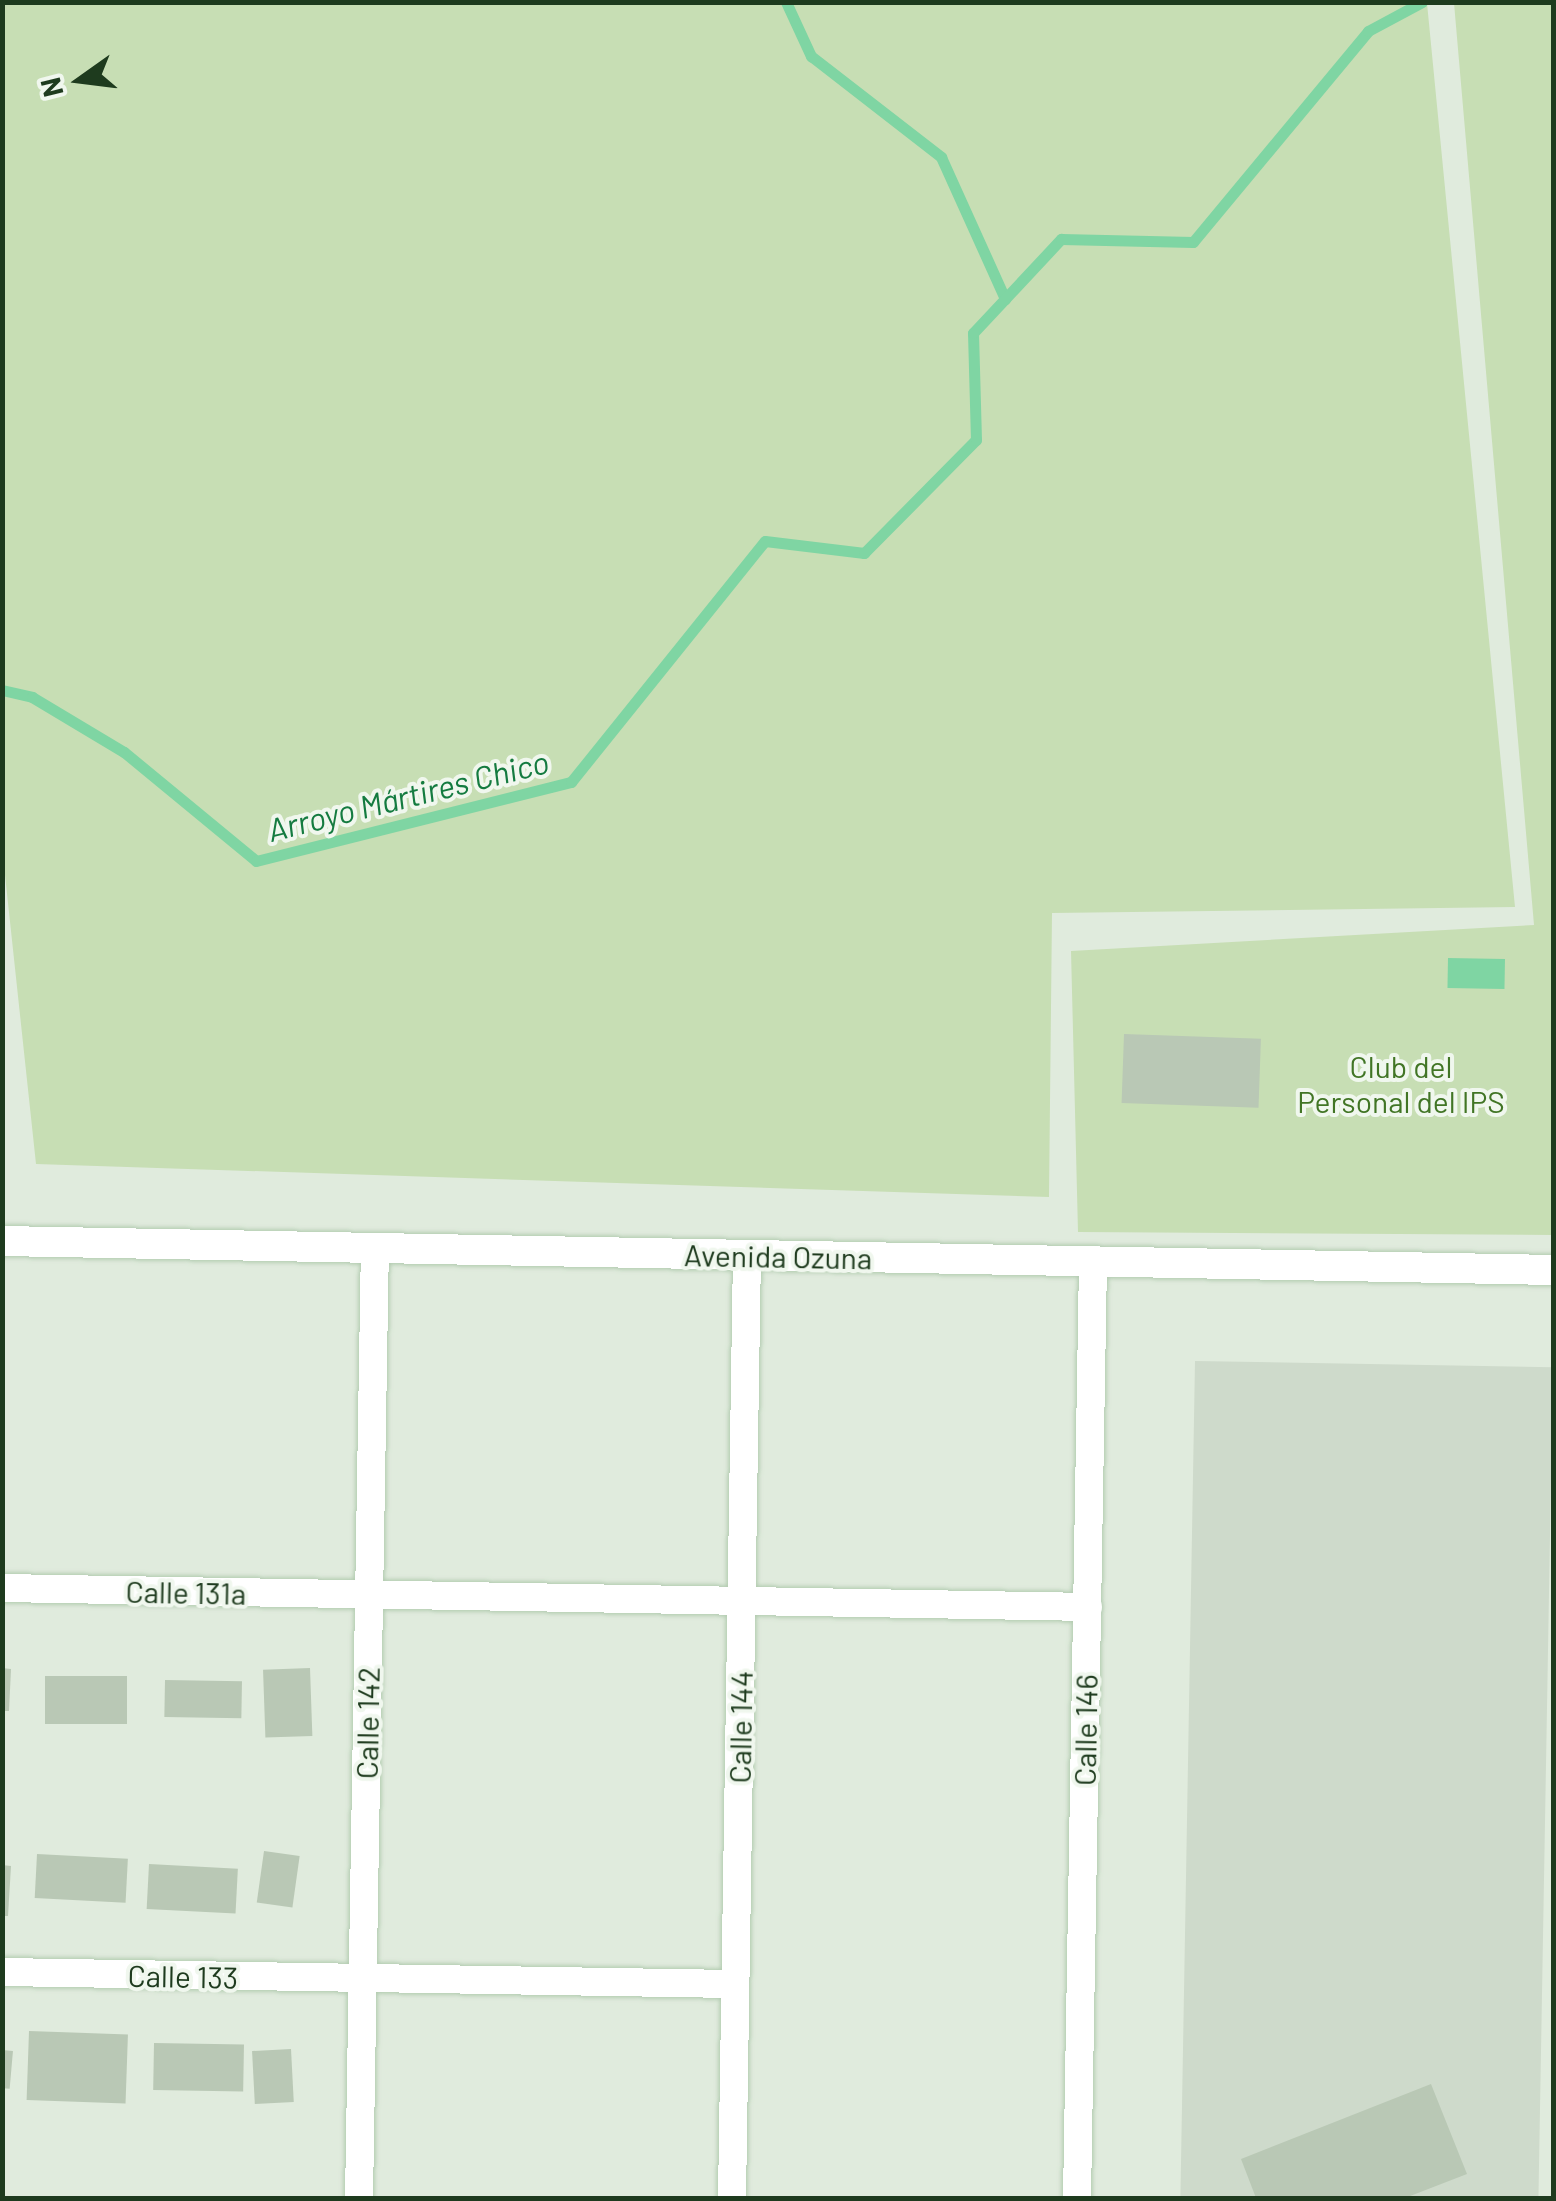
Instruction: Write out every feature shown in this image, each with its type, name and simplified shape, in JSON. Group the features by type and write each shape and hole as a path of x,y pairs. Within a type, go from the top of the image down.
{"main road":[{"name":"Avenida Ozuna","path":"2,1241 1554,1270"}],"street":[{"name":"Calle 142","path":"359,2198 375,1248"},
{"name":"Calle 144","path":"732,2198 747,1255"},
{"name":"Calle 146","path":"1077,2198 1093,1262"},
{"name":"Calle 131a","path":"2,1588 1088,1607"},
{"name":"Calle 133","path":"2,1972 735,1984"}],"shaded area":[{"path":"1448,958 1505,959 1504,989 1447,988"},
{"path":"1195,1361 1553,1367 1538,2198 1180,2198"}],"green space":[{"path":"2,3 1427,3 1515,907 1052,913 1049,1197 36,1164 2,847"},
{"name":"Club del Personal del IPS","path":"1454,3 1553,3 1553,1235 1078,1232 1071,951 1534,925"}],"building":[{"path":"1124,1034 1261,1039 1259,1108 1122,1103"},
{"path":"2,1668 11,1669 9,1711 2,1711"},
{"path":"310,1668 312,1736 265,1738 263,1670"},
{"path":"45,1676 127,1676 127,1724 45,1724"},
{"path":"165,1680 242,1681 241,1718 164,1717"},
{"path":"264,1851 300,1856 292,1908 257,1902"},
{"path":"37,1854 128,1859 126,1903 35,1898"},
{"path":"149,1864 238,1869 236,1914 147,1909"},
{"path":"2,1865 11,1866 8,1916 2,1916"},
{"path":"29,2031 128,2034 126,2103 27,2100"},
{"path":"154,2043 244,2045 243,2092 153,2090"},
{"path":"291,2049 294,2102 255,2104 252,2051"},
{"path":"2,2050 13,2051 10,2089 2,2088"},
{"path":"1431,2084 1467,2174 1405,2198 1256,2198 1241,2159"}],"waterway":[{"path":"786,2 811,56 941,157 1005,299"},
{"name":"Arroyo Mártires Chico","path":"2,690 32,697 124,752 256,861 571,782 765,541 864,553 976,440 973,333 1061,239 1193,242 1368,31 1422,2"}]}
